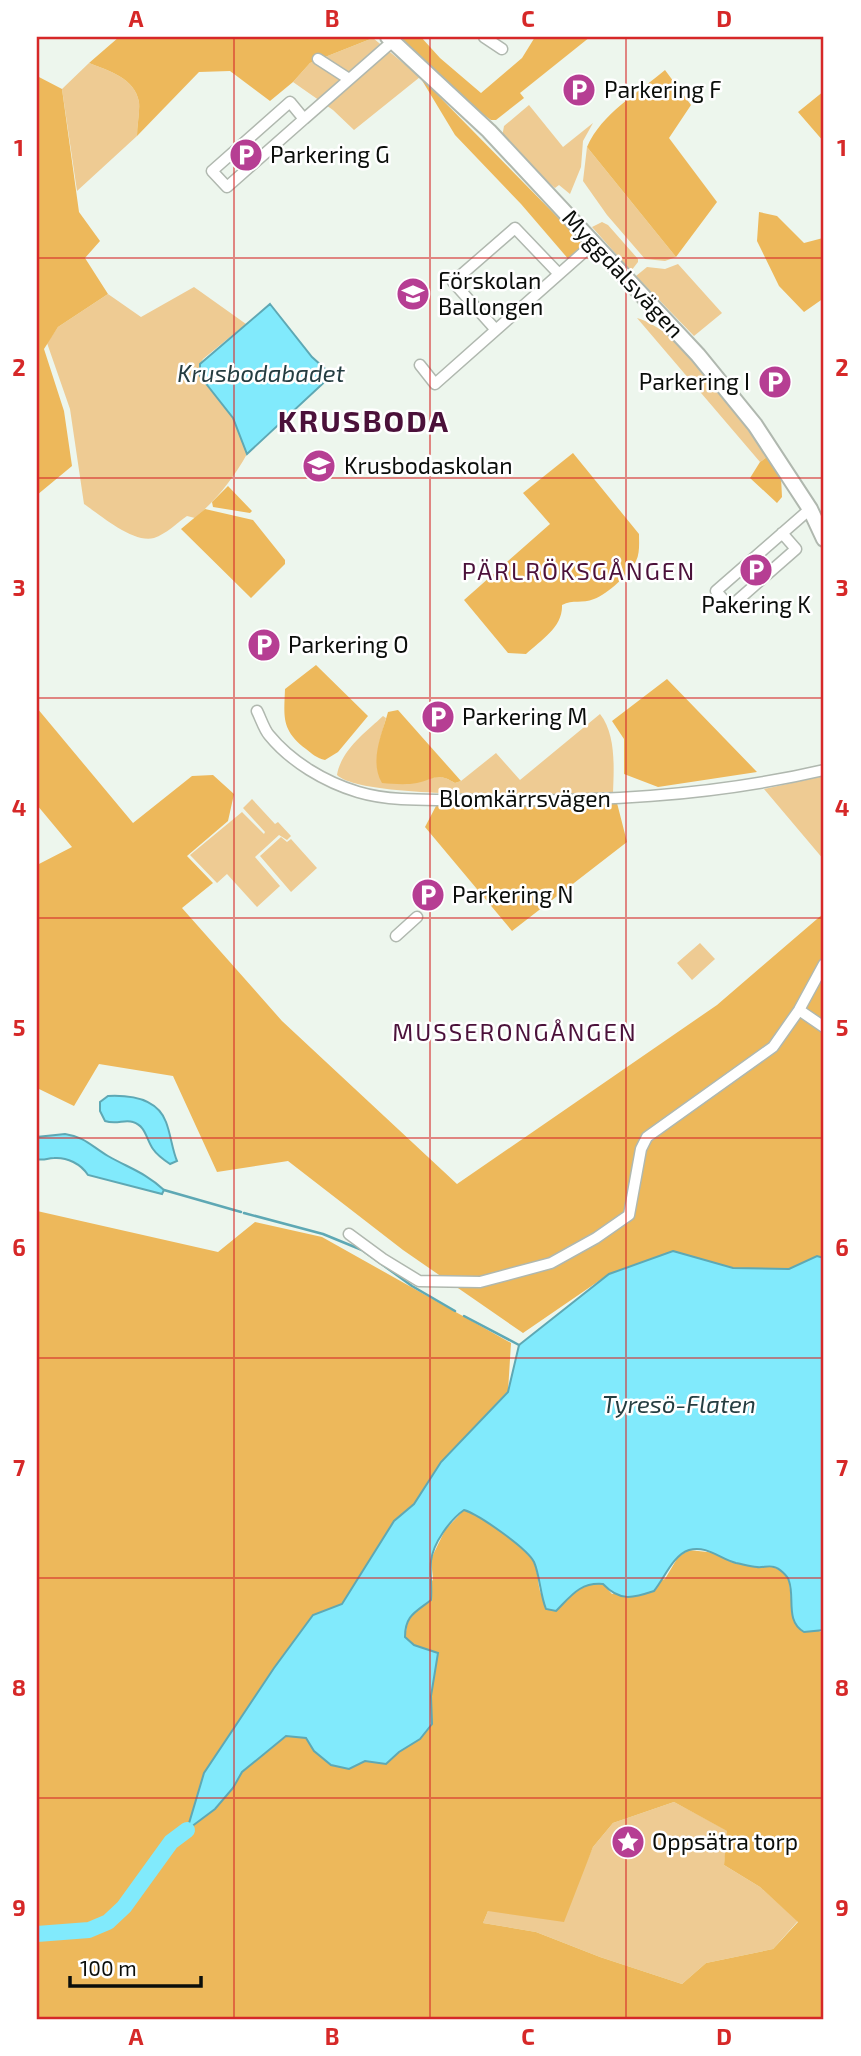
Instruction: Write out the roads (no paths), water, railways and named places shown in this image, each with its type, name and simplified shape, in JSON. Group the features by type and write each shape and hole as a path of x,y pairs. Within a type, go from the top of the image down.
{"street":[{"path":"484,37 502,49"},
{"path":"304,119 290,102 212,171 227,187 304,119 349,79 390,39"},
{"name":"Myggdalsvägen","path":"390,39 489,131 706,365 755,425 810,509 824,539"},
{"path":"318,59 349,79"},
{"path":"496,330 453,282 515,228 559,274"},
{"path":"420,365 435,384 593,244"},
{"path":"782,533 796,549 730,607 716,591 782,533 810,509"},
{"name":"Blomkärrsvägen","path":"257,711 268,734 308,769 337,785 381,797 499,800 650,798 723,790 824,770"},
{"path":"396,936 417,917"},
{"path":"349,1234 418,1280 480,1282 551,1263 596,1238 629,1215 641,1149 647,1137 773,1046 800,1010 824,964"},
{"path":"800,1010 824,1027"}],"water":[{"name":"Krusbodabadet","path":"270,304 312,357 332,375 247,454 233,418 200,376 200,364"},
{"path":"108,1096 134,1097 156,1108 166,1122 177,1161 170,1164 159,1155 137,1124 130,1121 105,1121 100,1111 100,1102"},
{"path":"65,1134 83,1140 144,1175 164,1190 162,1194 88,1175 69,1160 37,1159 37,1137"},
{"name":"Tyresö-Flaten","path":"673,1251 733,1268 789,1269 817,1256 824,1258 824,1630 804,1632 794,1622 789,1581 778,1569 772,1566 754,1567 736,1563 702,1549 689,1550 678,1557 654,1591 627,1597 615,1594 603,1584 588,1585 571,1595 556,1611 546,1609 536,1567 530,1556 502,1532 464,1510 448,1526 432,1554 431,1600 412,1615 407,1624 405,1637 414,1645 438,1653 431,1696 432,1724 420,1739 386,1764 365,1761 349,1769 331,1765 314,1751 306,1738 286,1736 242,1772 233,1788 215,1809 187,1830 204,1773 274,1668 313,1615 342,1604 394,1521 414,1504 441,1462 508,1392 519,1345 609,1274"}],"waterway":[{"path":"164,1190 241,1212"},
{"path":"244,1213 323,1234 362,1250 412,1286 455,1311"},
{"path":"464,1316 519,1345"},
{"path":"37,1934 89,1930 108,1922 124,1907 171,1842 187,1830"}],"place":[{"name":"Parkering F","path":"579,90"},
{"name":"Parkering G","path":"246,155"},
{"name":"Förskolan Ballongen","path":"413,294"},
{"name":"Parkering I","path":"775,382"},
{"name":"Krusbodaskolan","path":"319,466"},
{"name":"Pakering K","path":"756,570"},
{"name":"Parkering O","path":"264,645"},
{"name":"Parkering M","path":"438,717"},
{"name":"Parkering N","path":"428,895"},
{"name":"Oppsätra torp","path":"628,1842"}],"district":[{"name":"KRUSBODA","path":"364,422"},
{"name":"PÄRLRÖKSGÅNGEN","path":"579,572"},
{"name":"MUSSERONGÅNGEN","path":"515,1033"}]}
